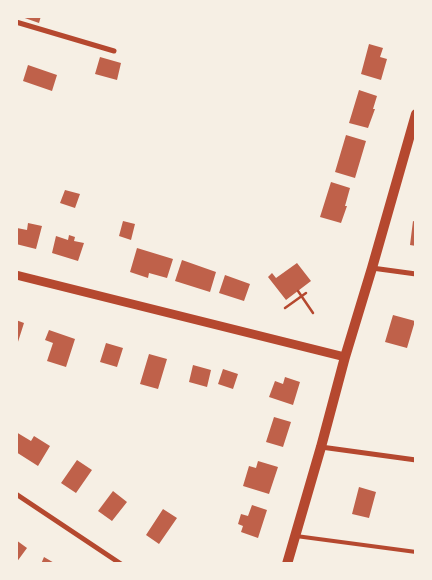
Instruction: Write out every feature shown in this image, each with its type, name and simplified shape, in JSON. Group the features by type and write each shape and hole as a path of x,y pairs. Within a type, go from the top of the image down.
{"main road":[{"path":"287,564 345,356 416,114"}],"street":[{"path":"16,22 114,51"},
{"path":"372,268 416,274"},
{"path":"16,275 345,356"},
{"path":"320,447 416,460"},
{"path":"16,494 121,564"}],"lane":[{"path":"296,536 416,552"}],"path":[{"path":"298,291 313,313"},
{"path":"285,308 306,293"}],"building":[{"path":"19,16 41,16 39,23"},
{"path":"369,44 383,48 380,57 387,59 381,80 361,74"},
{"path":"100,57 121,63 117,80 95,74"},
{"path":"28,65 57,75 52,91 23,81"},
{"path":"359,90 377,96 373,109 375,109 368,128 349,123"},
{"path":"346,135 366,141 355,178 335,172"},
{"path":"331,182 350,188 345,206 347,206 341,223 320,217"},
{"path":"65,190 80,194 75,208 60,203"},
{"path":"123,221 135,224 131,240 119,236"},
{"path":"413,221 416,222 416,246 410,245"},
{"path":"28,223 42,226 36,249 16,244 17,228 27,230"},
{"path":"69,235 75,237 74,241 84,243 78,261 52,253 56,236 68,240"},
{"path":"137,248 173,259 167,278 149,273 148,278 130,272"},
{"path":"182,260 216,272 210,292 175,281"},
{"path":"297,263 311,281 286,300 268,277 272,273 276,278"},
{"path":"225,275 250,284 244,301 219,293"},
{"path":"393,315 415,321 407,348 385,342"},
{"path":"16,320 24,323 17,345 16,345"},
{"path":"49,330 75,339 66,367 47,361 53,343 45,340"},
{"path":"106,343 123,348 117,367 100,362"},
{"path":"149,354 167,359 158,389 140,384"},
{"path":"193,365 211,370 207,387 189,382"},
{"path":"223,369 238,374 233,389 218,384"},
{"path":"285,377 300,382 293,405 269,397 275,381 283,384"},
{"path":"274,417 291,422 283,447 266,442"},
{"path":"16,432 31,441 34,436 50,446 38,466 16,452"},
{"path":"77,460 92,470 76,493 61,483"},
{"path":"258,461 278,467 269,494 243,486 249,466 256,468"},
{"path":"359,487 376,492 369,518 352,514"},
{"path":"113,491 127,502 112,521 98,511"},
{"path":"252,505 267,510 258,538 241,532 243,526 238,524 241,514 248,516"},
{"path":"163,509 177,518 159,544 146,535"},
{"path":"16,540 27,548 16,563"},
{"path":"44,557 56,564 41,564"}]}
